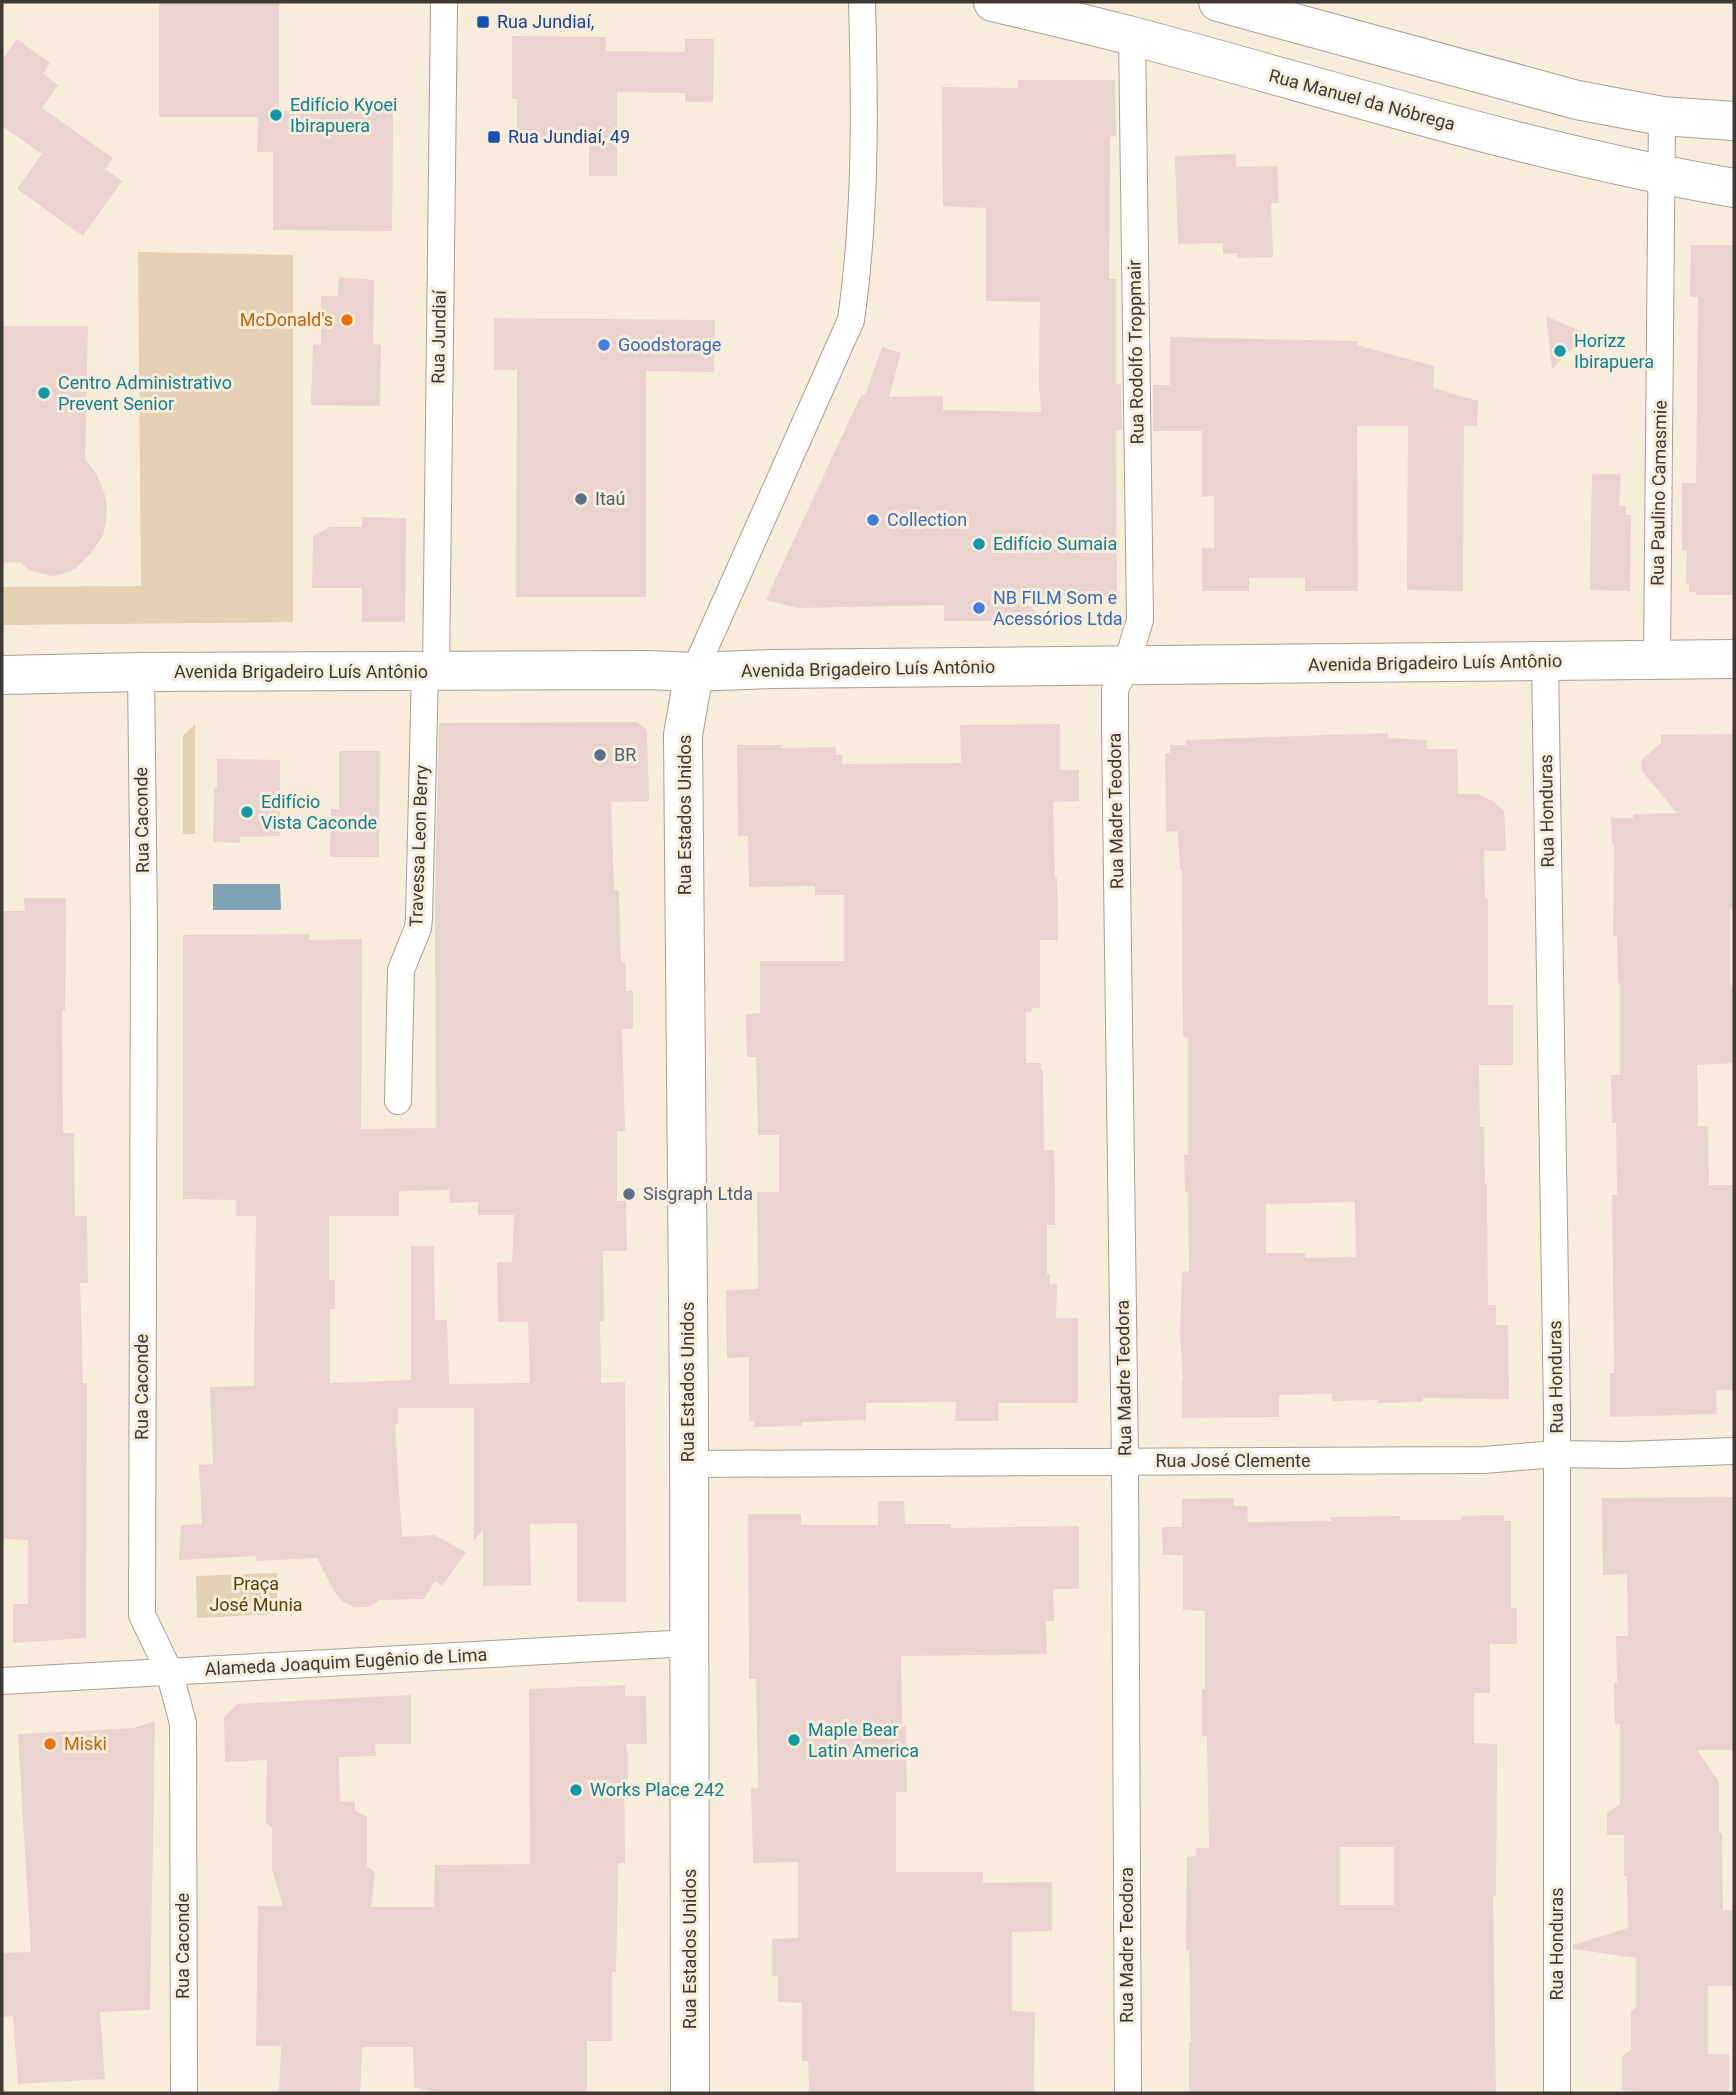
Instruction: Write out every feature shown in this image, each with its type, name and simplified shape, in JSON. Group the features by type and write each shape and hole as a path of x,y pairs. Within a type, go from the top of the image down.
{"main road":[{"name":"Rua Manuel da Nóbrega","path":"993,2 1132,36 1476,131 1662,175 1734,188"},
{"path":"1218,2 1577,100 1662,116 1734,121"},
{"path":"1476,131 1493,78"},
{"name":"Avenida Brigadeiro Luís Antônio","path":"2,676 141,672 694,672 1734,659"},
{"name":"Rua Estados Unidos","path":"690,2093 690,1643 683,735 694,672"}],"street":[{"name":"Rua Jundiaí","path":"430,672 444,2"},
{"path":"694,672 851,320 865,151 862,2"},
{"name":"Rua Rodolfo Troppmair","path":"1126,666 1140,620 1132,36"},
{"name":"Rua Paulino Camasmie","path":"1657,659 1662,116"},
{"name":"Rua Honduras","path":"1545,662 1556,1454 1557,2093"},
{"name":"Rua Madre Teodora","path":"1126,666 1115,690 1115,729 1125,1461 1128,2093"},
{"name":"Rua Caconde","path":"141,672 144,927 142,1615 169,1671 183,1723 184,2093"},
{"name":"Travessa Leon Berry","path":"398,1101 401,970 418,928 419,918 430,672"},
{"name":"Rua José Clemente","path":"689,1464 1484,1460 1556,1454 1622,1455 1734,1451"},
{"name":"Alameda Joaquim Eugênio de Lima","path":"2,1681 690,1643"}],"green space":[{"path":"138,252 293,255 293,622 2,625 2,587 141,586"},
{"path":"195,724 195,834 183,834 183,736"},
{"name":"Praça José Munia","path":"277,1573 277,1614 197,1618 196,1576"}],"water":[{"path":"213,884 280,884 281,910 213,910"}],"building":[{"name":"Edifício Kyoei Ibirapuera","path":"159,2 279,2 279,111 393,112 392,231 273,230 273,152 257,152 258,117 159,117"},
{"path":"512,36 606,37 606,51 685,52 685,39 714,39 713,102 685,102 685,93 617,92 617,176 589,176 589,141 517,141 517,99 512,99"},
{"path":"17,39 50,63 43,74 58,85 42,108 113,158 105,169 122,181 83,236 17,189 42,154 2,126 2,60"},
{"path":"1018,80 1115,80 1116,136 1110,137 1109,279 1116,279 1116,384 1121,384 1122,430 1116,430 1117,596 1019,596 1046,621 944,621 944,605 798,608 766,600 861,395 865,395 882,347 901,353 889,397 943,396 943,410 1041,412 1040,302 986,301 986,208 943,206 942,87 1018,88"},
{"path":"1236,154 1236,167 1277,166 1279,203 1271,203 1273,257 1237,258 1237,253 1223,254 1223,243 1178,244 1175,156"},
{"path":"1691,245 1733,245 1734,250 1732,595 1696,595 1696,592 1689,592 1689,584 1686,584 1687,550 1682,550 1682,483 1696,483 1698,297 1690,297"},
{"name":"McDonald's","path":"339,277 374,280 373,344 381,345 380,406 311,405 313,344 321,345 321,296 338,296"},
{"name":"Horizz Ibirapuera","path":"1546,316 1587,334 1552,369"},
{"name":"Itaú","path":"494,318 715,320 714,372 646,371 646,597 516,597 517,370 494,370"},
{"name":"Centro Administrativo Prevent Senior","path":"2,326 88,326 85,459 96,473 104,492 107,504 106,522 103,536 91,553 75,569 62,574 52,576 28,570 21,562 2,563"},
{"path":"1170,337 1357,341 1357,345 1434,366 1433,388 1478,401 1477,426 1464,426 1463,591 1407,590 1408,426 1357,426 1358,591 1305,591 1305,578 1249,578 1249,591 1202,591 1202,548 1214,548 1214,496 1202,497 1202,431 1153,431 1153,385 1170,385"},
{"path":"1592,474 1621,474 1619,506 1626,506 1626,515 1631,515 1630,591 1590,590"},
{"path":"362,517 406,518 405,622 362,622 362,588 312,588 313,536 330,527 362,527"},
{"path":"637,722 647,730 649,801 611,802 614,890 619,890 621,962 625,962 626,991 633,991 633,1029 622,1029 625,1131 617,1131 617,1201 626,1201 627,1251 603,1251 601,1383 625,1382 626,1602 577,1602 577,1523 530,1524 531,1585 483,1586 483,1529 474,1541 474,1408 398,1408 398,1424 395,1425 402,1537 434,1535 466,1552 442,1586 435,1581 424,1599 380,1600 368,1607 354,1607 343,1602 334,1591 317,1558 256,1561 256,1556 179,1560 181,1525 202,1524 199,1465 213,1464 210,1387 254,1386 256,1216 236,1216 236,1200 183,1199 183,935 309,934 309,940 362,939 361,1129 436,1128 435,900 439,723","holes":["449,1190 450,1203 478,1202 478,1215 514,1215 512,1262 497,1262 498,1322 528,1322 530,1383 449,1384 447,1320 435,1320 434,1246 411,1246 411,1380 330,1383 330,1309 335,1309 335,1280 329,1280 329,1216 399,1216 399,1191"]},
{"path":"1060,724 1060,770 1079,770 1079,801 1053,802 1058,940 1040,940 1040,1008 1031,1008 1032,1012 1026,1012 1026,1063 1041,1063 1043,1070 1044,1150 1054,1150 1055,1191 1055,1225 1047,1225 1047,1274 1050,1274 1050,1284 1057,1284 1056,1318 1078,1318 1078,1403 998,1403 999,1421 955,1421 956,1402 866,1403 866,1420 754,1427 754,1421 749,1421 749,1357 727,1358 726,1290 758,1289 757,1192 779,1192 779,1135 758,1135 756,1057 747,1057 746,1014 760,1013 760,961 844,961 844,895 815,895 815,886 749,887 748,836 738,836 737,745 781,745 781,748 836,747 836,755 843,755 842,764 961,763 960,725"},
{"path":"1388,733 1388,738 1427,740 1427,749 1457,749 1458,794 1479,794 1504,811 1506,851 1484,851 1485,899 1488,899 1488,1005 1513,1005 1513,1065 1479,1065 1480,1127 1484,1127 1487,1184 1488,1305 1496,1305 1496,1325 1508,1325 1509,1399 1423,1398 1423,1402 1378,1403 1378,1400 1332,1401 1332,1394 1279,1395 1279,1417 1182,1418 1182,1272 1189,1271 1188,1192 1185,1192 1184,1155 1188,1155 1188,1038 1183,1037 1182,870 1178,831 1166,832 1165,753 1170,753 1170,745 1186,745 1186,740","holes":["1355,1202 1356,1257 1305,1258 1305,1253 1266,1253 1266,1204"]},
{"path":"1734,734 1734,909 1730,909 1730,985 1734,985 1734,1063 1697,1065 1698,1126 1708,1126 1709,1185 1734,1185 1734,1390 1716,1390 1717,1414 1610,1417 1610,1373 1614,1373 1612,1195 1617,1195 1616,1123 1612,1123 1611,1075 1620,1075 1620,983 1617,936 1613,936 1614,845 1611,818 1633,818 1633,814 1677,813 1642,771 1641,760 1661,743 1661,735"},
{"path":"339,751 380,751 379,857 330,857 331,809 339,809"},
{"name":"Edifício Vista Caconde","path":"217,759 280,760 280,836 240,837 240,843 213,842"},
{"path":"24,898 66,898 65,1011 62,1011 63,1133 74,1133 75,1216 87,1216 88,1283 80,1283 83,1383 87,1383 86,1638 13,1643 13,1604 28,1604 28,1540 2,1539 2,911 25,911"},
{"path":"1734,1497 1734,1750 1697,1750 1719,1782 1723,1910 1734,1910 1734,1986 1708,1986 1708,2054 1729,2054 1729,2093 1636,2093 1622,2090 1622,2056 1631,2050 1631,2011 1636,2008 1636,1958 1573,1949 1573,1945 1628,1928 1624,1835 1607,1835 1607,1813 1620,1804 1620,1724 1615,1725 1614,1683 1617,1683 1616,1636 1628,1636 1627,1574 1603,1575 1602,1498"},
{"path":"1234,1498 1234,1506 1247,1506 1248,1522 1331,1521 1331,1517 1400,1516 1400,1520 1461,1520 1462,1516 1504,1515 1504,1521 1511,1521 1511,1608 1517,1608 1517,1644 1490,1644 1490,1693 1474,1693 1474,1743 1497,1744 1496,1896 1493,1896 1496,2093 1189,2093 1191,2042 1189,1950 1186,1950 1187,1857 1196,1856 1196,1848 1209,1848 1207,1736 1202,1736 1205,1611 1183,1610 1183,1555 1163,1555 1162,1527 1182,1527 1182,1499","holes":["1340,1847 1394,1847 1394,1905 1340,1905"]},
{"path":"878,1501 904,1501 905,1524 951,1524 951,1528 1079,1526 1079,1589 1053,1589 1054,1621 1046,1621 1047,1654 901,1656 902,1727 906,1726 907,1792 896,1792 896,1872 983,1872 983,1883 1052,1882 1052,1931 1012,1932 1012,2011 1035,2012 1034,2093 809,2093 808,2061 802,2061 802,2003 778,2002 778,1976 772,1976 772,1939 798,1938 798,1862 753,1863 751,1788 758,1788 756,1679 749,1679 748,1514 801,1514 801,1525 878,1525"},
{"path":"625,1685 625,1696 646,1696 647,1744 626,1744 628,1779 624,1779 625,1863 618,1863 616,1972 612,1972 612,2041 587,2041 587,2093 433,2093 414,2088 413,2047 362,2047 360,2093 279,2093 281,2046 256,2046 258,1906 283,1906 272,1869 272,1828 266,1822 267,1760 225,1762 224,1717 237,1704 411,1695 411,1744 375,1744 376,1756 339,1757 340,1801 355,1802 355,1811 367,1817 367,1866 375,1872 371,1907 434,1907 435,1865 530,1864 529,1689"},
{"path":"155,1721 150,2010 100,2012 105,2079 18,2084 13,2016 2,2017 2,1953 31,1952 18,1734 134,1728"}],"place":[{"name":"Rua Jundiaí,","path":"483,22"},
{"name":"Edifício Kyoei Ibirapuera","path":"276,115"},
{"name":"Rua Jundiaí, 49","path":"494,137"},
{"name":"McDonald's","path":"347,320"},
{"name":"Goodstorage","path":"604,345"},
{"name":"Horizz Ibirapuera","path":"1560,351"},
{"name":"Centro Administrativo Prevent Senior","path":"44,393"},
{"name":"Itaú","path":"581,499"},
{"name":"Collection","path":"873,520"},
{"name":"Edifício Sumaia","path":"979,544"},
{"name":"NB FILM Som e Acessórios Ltda","path":"979,608"},
{"name":"BR","path":"600,755"},
{"name":"Edifício Vista Caconde","path":"247,812"},
{"name":"Sisgraph Ltda","path":"629,1194"},
{"name":"Maple Bear Latin America","path":"794,1740"},
{"name":"Miski","path":"50,1744"},
{"name":"Works Place 242","path":"576,1790"}]}
